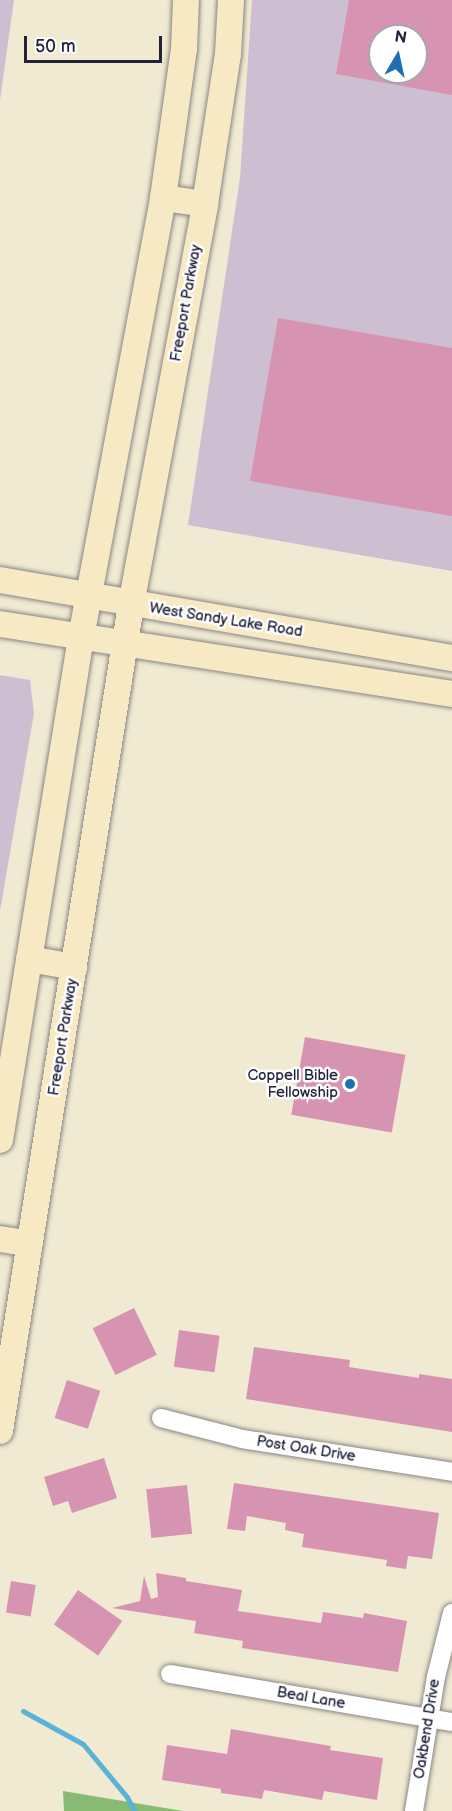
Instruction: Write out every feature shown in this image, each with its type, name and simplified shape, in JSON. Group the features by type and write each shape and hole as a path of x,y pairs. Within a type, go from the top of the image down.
{"main road":[{"path":"0,1140 88,597 163,198 184,49 186,0"},
{"name":"Freeport Parkway","path":"0,1431 131,605 205,204 228,54 231,0"},
{"path":"163,198 205,204"},
{"name":"West Sandy Lake Road","path":"0,580 131,605 452,658"},
{"path":"0,624 452,694"},
{"path":"29,958 74,967"},
{"path":"0,1239 30,1244"}],"street":[{"name":"Post Oak Drive","path":"161,1419 242,1439 452,1472"},
{"name":"Oakbend Drive","path":"414,1811 436,1677 452,1613"},
{"name":"Beal Lane","path":"170,1674 452,1722"}],"shaded area":[{"path":"0,0 14,0 0,100"},
{"path":"252,0 452,0 452,571 188,525 240,178"},
{"path":"0,675 30,680 34,713 0,911"}],"green space":[{"path":"63,1791 183,1811 64,1811"}],"building":[{"path":"349,0 452,0 452,95 391,84 428,84 428,24 368,24 368,80 336,74"},
{"path":"278,318 452,348 452,516 250,481"},
{"name":"Coppell Bible Fellowship","path":"305,1037 405,1055 392,1133 291,1115"},
{"path":"134,1308 157,1355 115,1375 93,1328"},
{"path":"179,1330 220,1336 214,1372 174,1367"},
{"path":"254,1347 350,1360 349,1367 419,1378 419,1374 452,1379 452,1432 246,1399"},
{"path":"67,1380 100,1391 88,1429 55,1418"},
{"path":"104,1458 117,1498 72,1513 68,1501 53,1506 44,1477"},
{"path":"234,1483 439,1513 432,1559 408,1556 406,1569 386,1566 387,1560 302,1547 304,1534 285,1530 286,1523 247,1516 245,1531 227,1529"},
{"path":"187,1485 192,1534 151,1538 146,1489"},
{"path":"156,1573 186,1578 186,1581 242,1590 238,1611 321,1623 323,1612 363,1618 364,1613 407,1621 398,1672 242,1648 243,1641 194,1633 196,1621 112,1608 140,1601 144,1576 151,1599 158,1597"},
{"path":"11,1581 36,1585 31,1617 6,1613"},
{"path":"78,1590 122,1621 98,1655 54,1624"},
{"path":"231,1729 331,1746 330,1750 383,1758 377,1800 324,1791 322,1800 264,1790 262,1799 221,1793 221,1789 162,1780 167,1745 227,1754"}],"waterway":[{"path":"23,1711 83,1744 127,1797 134,1811"}],"place":[{"name":"Coppell Bible Fellowship","path":"350,1084"}]}
